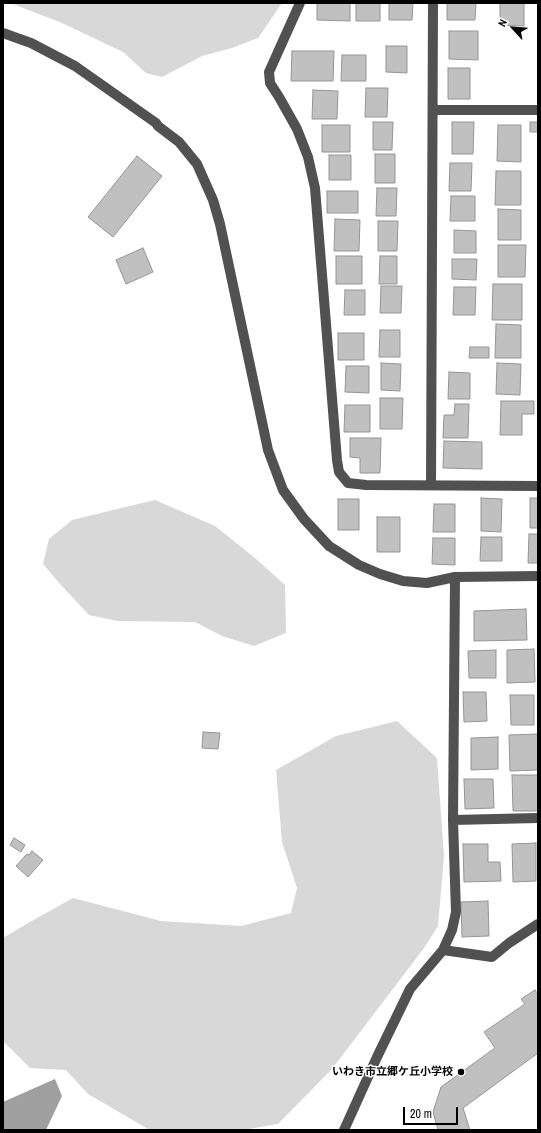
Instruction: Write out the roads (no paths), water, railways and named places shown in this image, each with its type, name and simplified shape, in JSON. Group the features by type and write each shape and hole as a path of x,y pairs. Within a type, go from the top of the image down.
{"street":[{"path":"300,3 269,72 270,83 297,129 308,157 315,188 336,452 339,472 348,484 538,486"},
{"path":"431,485 433,3"},
{"path":"3,33 31,43 75,66 179,142 196,164 213,200 220,224 268,450 282,490 304,519 329,546 359,565 380,574 403,581 427,583 455,577 538,576"},
{"path":"433,110 538,110"},
{"path":"344,1130 376,1057 410,989 443,950 452,930 456,912 453,820 455,577"},
{"path":"453,820 538,818"},
{"path":"443,950 492,957 509,943 538,924"}],"place":[{"name":"いわき市立郷ケ丘小学校","path":"461,1072"}]}
